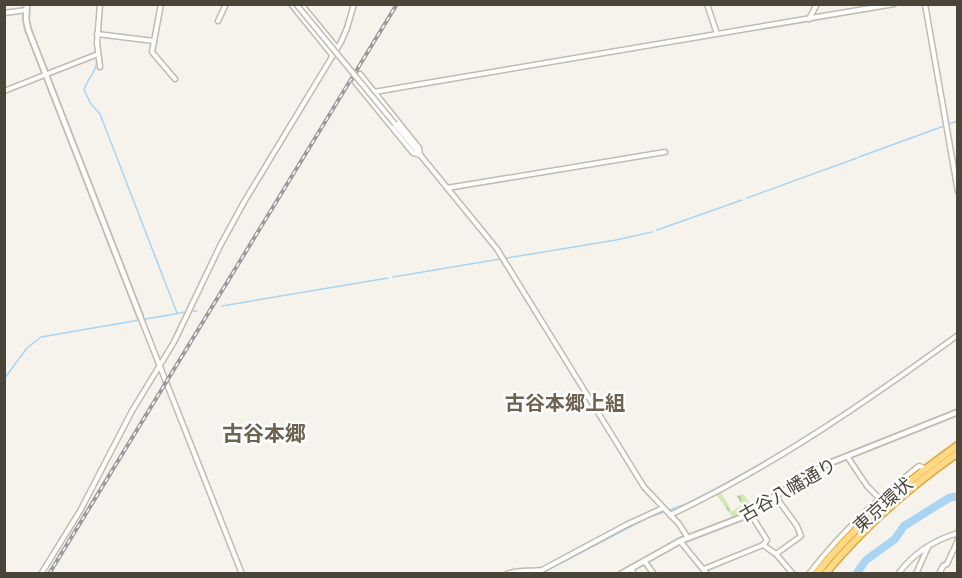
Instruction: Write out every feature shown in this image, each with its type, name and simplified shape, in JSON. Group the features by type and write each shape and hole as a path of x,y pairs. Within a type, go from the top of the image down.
{"highway":[{"name":"東京環状","path":"825,573 890,501 925,468 957,445"},
{"name":"東京環状","path":"816,573 859,525 957,453"}],"street":[{"path":"100,4 98,34 100,67"},
{"path":"161,4 152,52 175,79"},
{"path":"218,21 226,4"},
{"path":"291,4 333,56"},
{"path":"296,4 496,249 644,487 682,527 688,538"},
{"path":"301,4 337,48"},
{"path":"41,573 80,511 132,411 174,342 244,202 333,56 347,28 354,4"},
{"path":"707,4 717,34"},
{"path":"809,19 817,4"},
{"path":"374,92 894,4"},
{"path":"925,4 957,192"},
{"path":"4,13 26,7 28,29 242,573"},
{"path":"98,34 154,41"},
{"path":"4,91 98,54"},
{"path":"360,74 419,148 420,155"},
{"path":"355,82 413,153 420,155"},
{"path":"447,188 665,152"},
{"path":"670,515 729,486 788,451 848,413 957,335"},
{"name":"古谷八幡通り","path":"621,573 680,541 750,513 825,465 957,412"},
{"path":"847,456 867,486 879,498"},
{"path":"809,573 879,498 919,466 925,468"},
{"path":"776,496 797,526 801,536 776,554"},
{"path":"507,573 517,570 543,572 626,525 663,508"},
{"path":"680,541 705,572 763,545 767,540 750,513"},
{"path":"898,573 928,546 957,533"},
{"path":"939,573 947,564 957,540"},
{"path":"763,545 776,554 793,573"},
{"path":"916,573 928,546"},
{"path":"644,561 654,573"},
{"path":"631,568 634,573"}],"green space":[{"path":"720,491 732,511 742,505 737,496 743,494 753,507 733,518 716,494"}],"waterway":[{"path":"96,31 98,4"},
{"path":"97,56 96,66 84,90 91,104 100,114 177,313"},
{"path":"948,124 958,121"},
{"path":"859,157 944,126"},
{"path":"747,198 857,158"},
{"path":"657,230 742,200"},
{"path":"507,258 652,232"},
{"path":"393,277 500,259"},
{"path":"222,306 388,278"},
{"path":"191,311 197,311"},
{"path":"4,379 27,348 41,337 186,312"},
{"path":"944,343 958,333"},
{"path":"868,397 913,365"},
{"path":"728,482 785,450"},
{"path":"670,510 725,484"},
{"path":"856,574 866,560 895,539 904,526 949,498 958,496"},
{"path":"544,572 647,518 664,512"}],"railway":[{"path":"49,574 397,4"}],"district":[{"name":"古谷本郷上組","path":"565,403"},
{"name":"古谷本郷","path":"264,434"}]}
